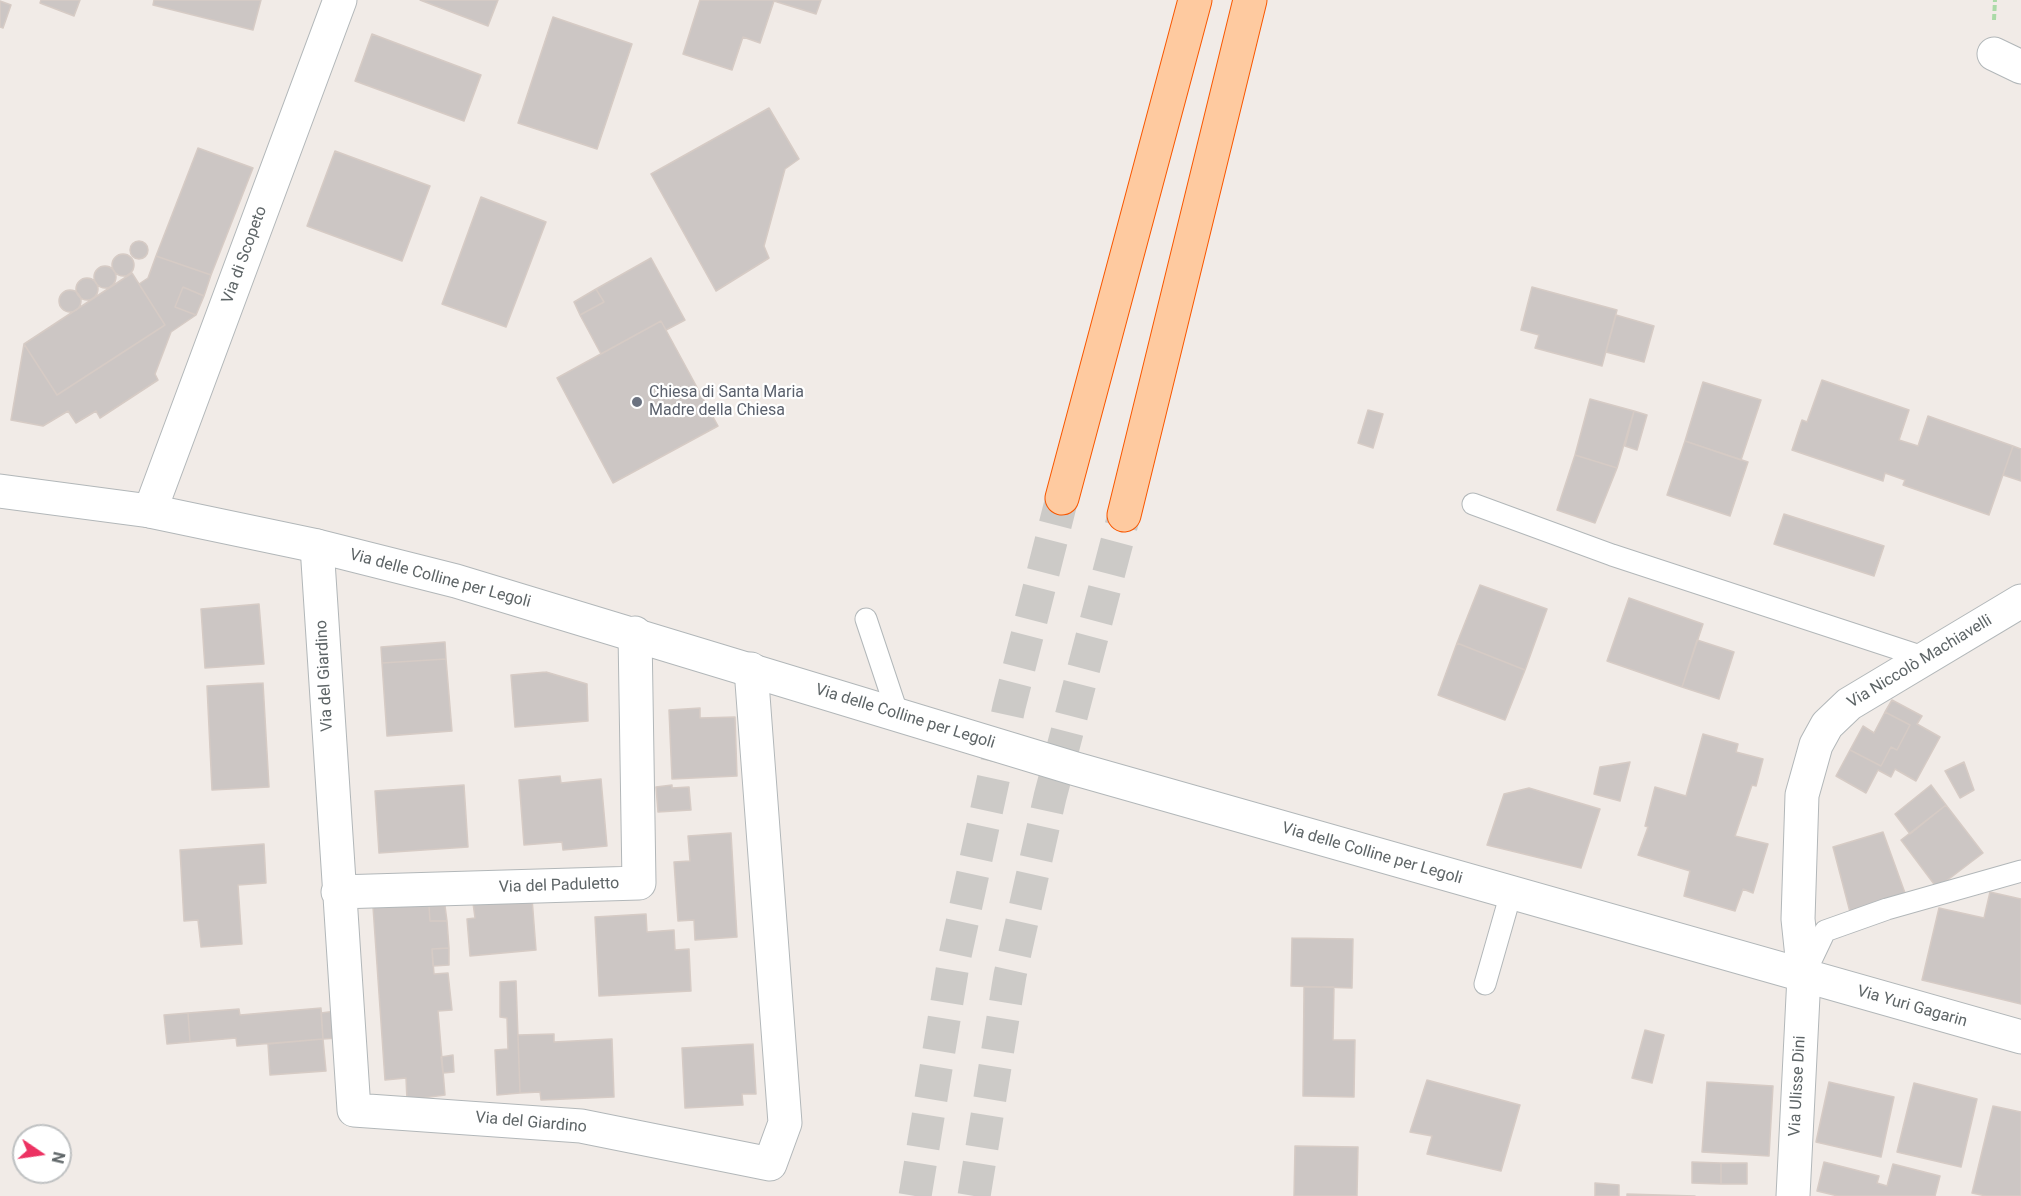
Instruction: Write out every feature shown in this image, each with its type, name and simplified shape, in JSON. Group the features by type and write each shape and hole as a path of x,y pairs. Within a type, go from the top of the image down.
{"highway":[{"path":"1062,498 1195,0"},
{"path":"1124,515 1250,0"}],"street":[{"name":"Via di Scopeto","path":"150,511 340,0"},
{"name":"Via delle Colline per Legoli","path":"0,491 150,511 317,546 456,581 635,633 1087,773 1804,976"},
{"name":"Via del Giardino","path":"317,546 354,1110 581,1126 770,1164 785,1123 751,669"},
{"name":"Via Niccolò Machiavelli","path":"1804,976 1798,920 1802,795 1816,745 1827,724 1849,704 2021,601"},
{"name":"Via del Paduletto","path":"338,892 639,883 635,633"},
{"name":"Via Yuri Gagarin","path":"1804,976 2021,1037"},
{"name":"Via Ulisse Dini","path":"1793,1196 1804,976"}],"lane":[{"path":"1473,504 1612,555 1926,658"},
{"path":"866,619 898,715"},
{"path":"1804,976 1825,931 1887,909 2021,871"},
{"path":"1485,984 1511,893"}],"building":[{"path":"41,0 80,0 74,16 40,3"},
{"path":"154,0 261,0 253,30 153,5"},
{"path":"420,0 498,0 488,26"},
{"path":"700,0 821,0 816,14 774,1 760,43 743,37 732,70 683,54"},
{"path":"0,1 11,5 3,28 0,27"},
{"path":"553,17 632,44 597,149 518,123"},
{"path":"372,34 481,75 464,121 355,81"},
{"path":"769,108 799,159 785,169 764,246 769,258 716,291 651,174"},
{"path":"198,148 253,168 211,275 156,256"},
{"path":"335,151 430,186 402,261 307,226"},
{"path":"481,197 546,222 506,327 442,304"},
{"path":"139,241 145,244 148,250 145,256 139,259 133,256 130,250 133,244"},
{"path":"123,254 131,257 134,265 131,273 123,276 115,273 112,265 115,257"},
{"path":"156,256 211,275 204,296 183,287 175,307 196,315 171,332 155,374 158,380 100,418 96,411 76,423 68,411 43,426 11,420 24,344 57,395 165,325 139,284 148,278"},
{"path":"651,258 685,320 666,330 661,321 601,354 580,315 604,302 596,289"},
{"path":"105,266 113,269 116,277 113,285 105,288 97,285 94,277 97,269"},
{"path":"132,273 165,325 57,395 24,344"},
{"path":"87,278 95,281 98,289 95,297 87,300 79,297 76,289 79,281"},
{"path":"183,287 204,296 196,315 175,307"},
{"path":"1532,287 1617,310 1602,366 1535,348 1539,335 1521,330"},
{"path":"596,289 604,302 580,315 574,302"},
{"path":"70,290 78,293 81,301 78,309 70,312 62,309 59,301 62,293"},
{"path":"1616,315 1654,326 1644,362 1606,352"},
{"name":"Chiesa di Santa Maria Madre della Chiesa","path":"661,321 718,426 613,483 557,378"},
{"path":"1822,380 1909,410 1899,440 1918,446 1928,416 2013,446 1989,515 1903,485 1905,480 1885,473 1883,481 1792,450 1802,420 1807,422"},
{"path":"1703,382 1761,400 1741,460 1685,441"},
{"path":"1590,399 1634,411 1617,468 1575,455"},
{"path":"1368,410 1383,414 1373,448 1358,443"},
{"path":"1634,411 1647,415 1637,450 1625,446"},
{"path":"1685,441 1748,462 1730,516 1667,495"},
{"path":"2013,446 2021,449 2021,481 2003,475"},
{"path":"1575,455 1617,468 1595,523 1557,510"},
{"path":"1784,514 1884,546 1874,576 1774,544"},
{"path":"1480,585 1547,609 1525,670 1457,643"},
{"path":"1629,598 1703,624 1682,687 1607,661"},
{"path":"259,604 264,664 205,668 201,609"},
{"path":"1697,640 1734,652 1719,699 1682,687"},
{"path":"445,642 446,659 382,663 381,647"},
{"path":"1457,643 1525,670 1505,720 1438,695"},
{"path":"446,659 452,731 387,736 382,663"},
{"path":"546,672 587,684 588,721 515,727 511,675"},
{"path":"263,683 269,787 212,790 207,686"},
{"path":"1892,700 1922,716 1917,724 1940,737 1916,781 1895,769 1891,777 1878,770 1866,793 1836,776 1850,750 1881,766 1891,747 1897,750 1910,725 1885,712"},
{"path":"700,708 700,718 735,717 737,776 672,779 669,710"},
{"path":"1885,712 1910,725 1897,750 1891,747 1881,766 1850,750 1863,726 1874,733"},
{"path":"1703,734 1738,744 1736,752 1763,759 1756,786 1752,785 1735,836 1768,844 1753,893 1743,889 1735,911 1684,896 1690,871 1638,855 1648,827 1645,826 1655,787 1686,796"},
{"path":"1630,762 1620,801 1594,794 1600,767"},
{"path":"1964,762 1974,790 1960,798 1945,771"},
{"path":"560,776 561,783 601,779 607,846 563,850 562,842 524,845 519,780"},
{"path":"464,785 468,847 379,853 375,791"},
{"path":"672,785 672,788 689,787 691,810 658,812 656,787"},
{"path":"1931,785 1946,805 1910,834 1895,814"},
{"path":"1529,788 1600,809 1581,868 1487,845 1504,794"},
{"path":"1946,805 1983,853 1937,888 1901,840"},
{"path":"1883,832 1905,893 1850,912 1833,847"},
{"path":"731,833 737,937 695,940 694,920 678,921 674,862 690,861 688,836"},
{"path":"264,844 266,883 238,885 242,944 201,947 198,920 184,921 180,850"},
{"path":"1990,892 2021,899 2021,1004 1922,980 1939,908 1984,918"},
{"path":"532,898 536,950 470,956 467,919 475,918 473,903"},
{"path":"429,906 430,921 447,921 449,948 432,949 434,974 448,973 452,1010 438,1011 445,1095 407,1100 406,1078 385,1080 373,907"},
{"path":"429,906 445,906 447,921 430,921"},
{"path":"646,914 647,932 674,930 675,950 689,949 691,991 599,996 595,917"},
{"path":"1292,938 1353,939 1352,988 1291,986"},
{"path":"449,948 449,965 433,966 432,949"},
{"path":"516,981 520,1093 497,1095 495,1050 508,1049 507,1018 500,1017 500,982"},
{"path":"1304,987 1334,987 1333,1040 1355,1040 1354,1097 1303,1096"},
{"path":"321,1008 323,1039 237,1046 236,1038 190,1042 188,1013 239,1009 240,1015"},
{"path":"336,1011 338,1038 323,1039 321,1013"},
{"path":"188,1013 190,1042 167,1044 164,1015"},
{"path":"1645,1030 1664,1035 1652,1083 1632,1078"},
{"path":"554,1034 554,1042 612,1039 614,1097 541,1100 540,1092 520,1093 518,1035"},
{"path":"323,1039 326,1071 270,1075 268,1044"},
{"path":"753,1044 756,1094 742,1094 743,1105 685,1108 682,1048"},
{"path":"453,1055 454,1072 443,1073 441,1057"},
{"path":"1427,1080 1520,1105 1501,1171 1427,1154 1432,1136 1410,1132"},
{"path":"1707,1082 1773,1086 1769,1156 1702,1152"},
{"path":"1829,1082 1894,1097 1881,1157 1816,1142"},
{"path":"1914,1083 1977,1099 1961,1167 1897,1152"},
{"path":"1993,1106 2021,1112 2021,1196 1986,1196 1972,1193"},
{"path":"1295,1146 1358,1147 1357,1196 1294,1196"},
{"path":"1692,1162 1721,1163 1721,1184 1692,1183"},
{"path":"1824,1162 1879,1176 1877,1183 1887,1186 1893,1164 1940,1176 1935,1196 1838,1196 1817,1191"},
{"path":"1721,1163 1747,1163 1747,1184 1721,1184"},
{"path":"1595,1183 1619,1185 1619,1196 1595,1196"},
{"path":"1627,1194 1695,1196 1627,1196"}],"tunnel":[{"path":"915,1196 953,965 1009,707 1062,498"},
{"path":"974,1196 1010,975 1050,797 1124,515"}],"place":[{"name":"Chiesa di Santa Maria Madre della Chiesa","path":"637,402"}]}
